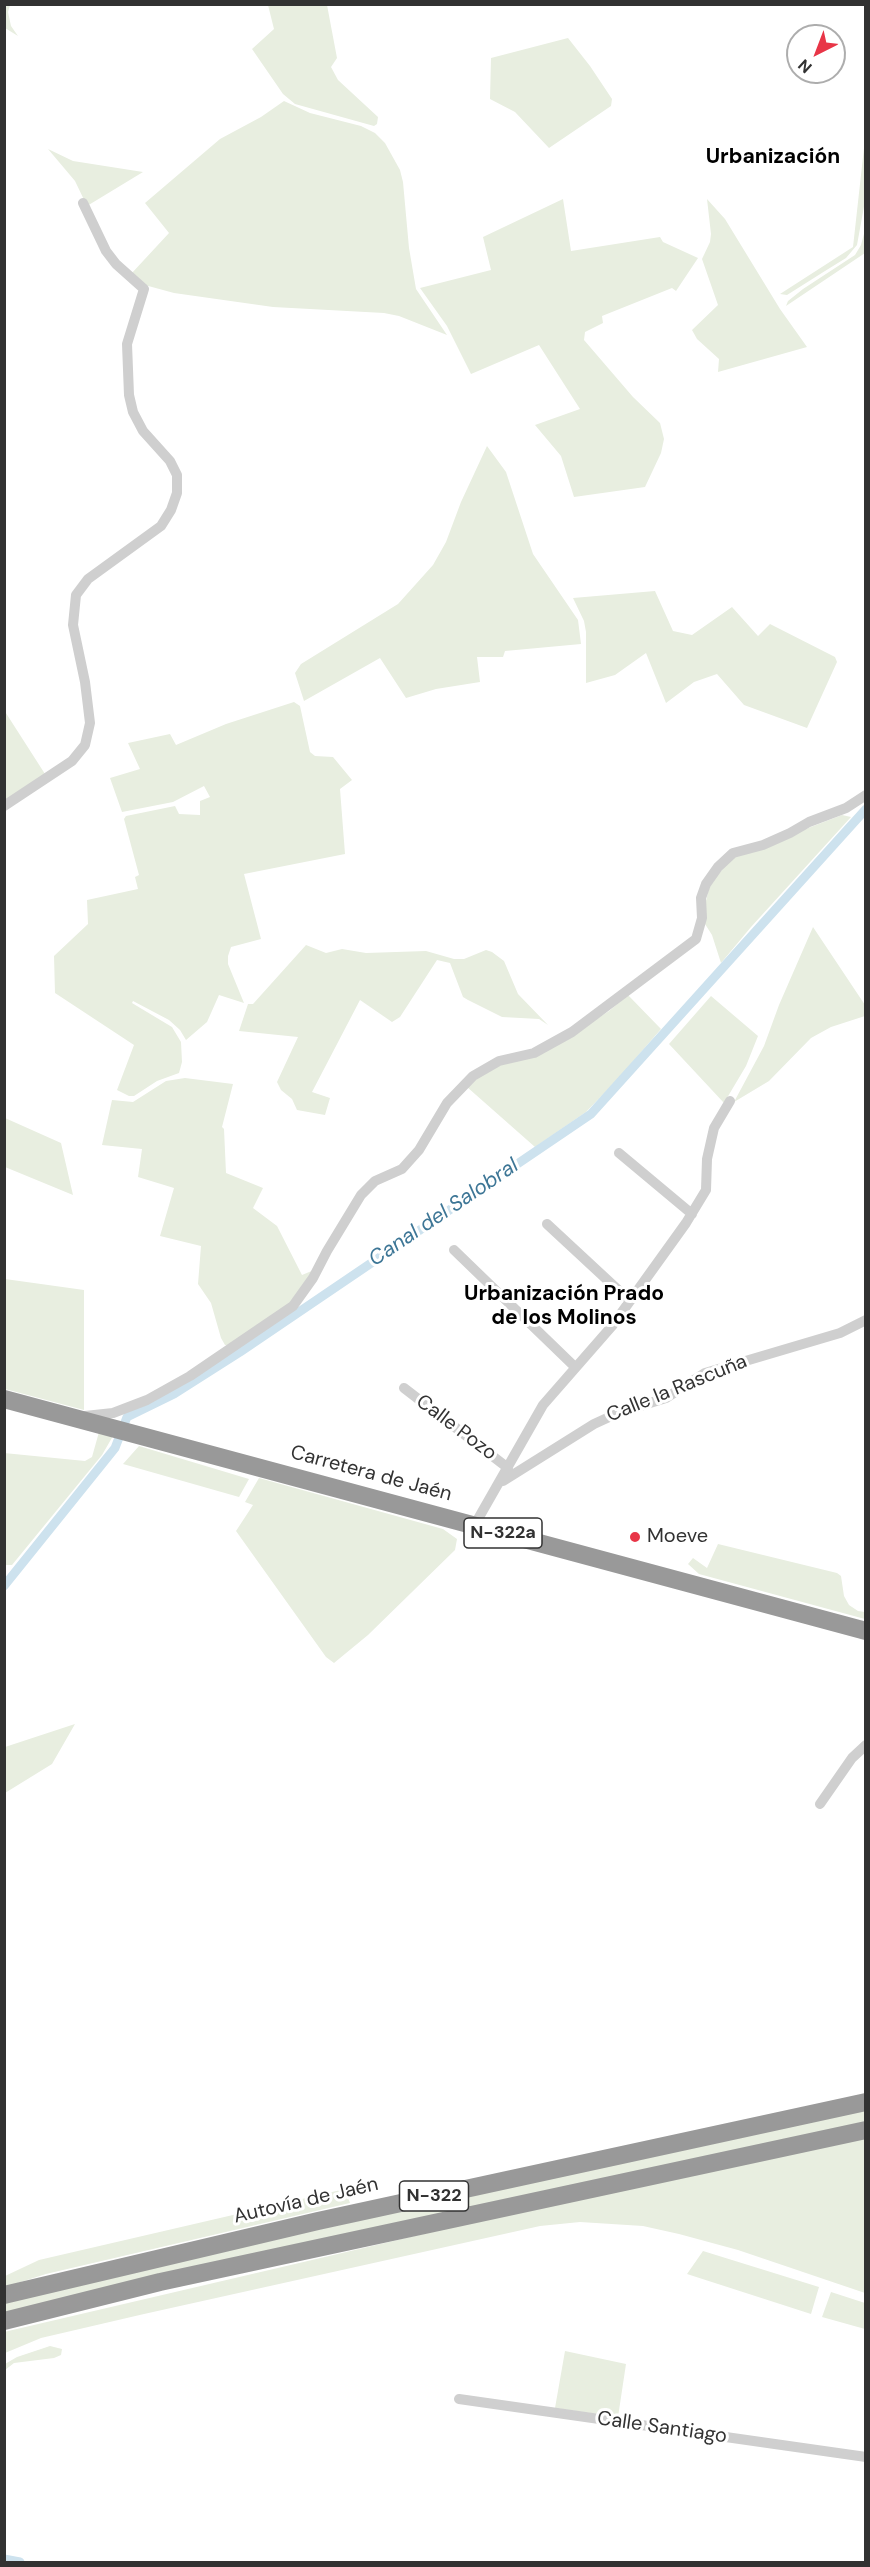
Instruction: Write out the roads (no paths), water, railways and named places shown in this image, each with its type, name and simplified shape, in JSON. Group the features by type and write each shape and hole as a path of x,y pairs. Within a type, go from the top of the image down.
{"highway":[{"name":"Carretera de Jaén","path":"4,1399 866,1631"},
{"name":"Autovía de Jaén","path":"4,2295 318,2221 866,2102"},
{"name":"N-322","path":"4,2321 160,2282 866,2130"}],"street":[{"path":"4,806 72,761 85,745 90,723 85,681 73,625 76,595 88,579 161,526 171,510 177,493 177,475 170,461 143,431 133,412 129,395 128,344 144,289 116,264 106,251 83,203"},
{"path":"79,1418 86,1415 113,1413 147,1400 190,1376 293,1306 313,1278 361,1194 375,1181 402,1169 419,1150 447,1103 472,1076 499,1061 534,1053 572,1032 696,939 702,918 701,898 706,884 718,867 733,854 763,845 810,822 846,808 866,795"},
{"path":"474,1526 543,1405 612,1326 692,1214 706,1190 707,1159 714,1128 730,1101"},
{"path":"619,1154 692,1214"},
{"path":"547,1224 630,1301"},
{"path":"454,1250 575,1367"},
{"name":"Calle la Rascuña","path":"500,1482 594,1424 618,1413 666,1398 705,1373 840,1333 866,1320"},
{"name":"Calle Pozo","path":"404,1388 508,1468"},
{"path":"820,1804 852,1758 866,1745"},
{"name":"Calle Santiago","path":"459,2399 866,2457"}],"waterway":[{"name":"Canal del Salobral","path":"4,1586 115,1448 127,1417 174,1394 240,1352 591,1114 866,809"},
{"path":"4,2559 20,2562"}],"place":[{"name":"Moeve","path":"635,1537"}],"district":[{"name":"Urbanización","path":"773,157"},
{"name":"Urbanización Prado de los Molinos","path":"564,1306"}]}
